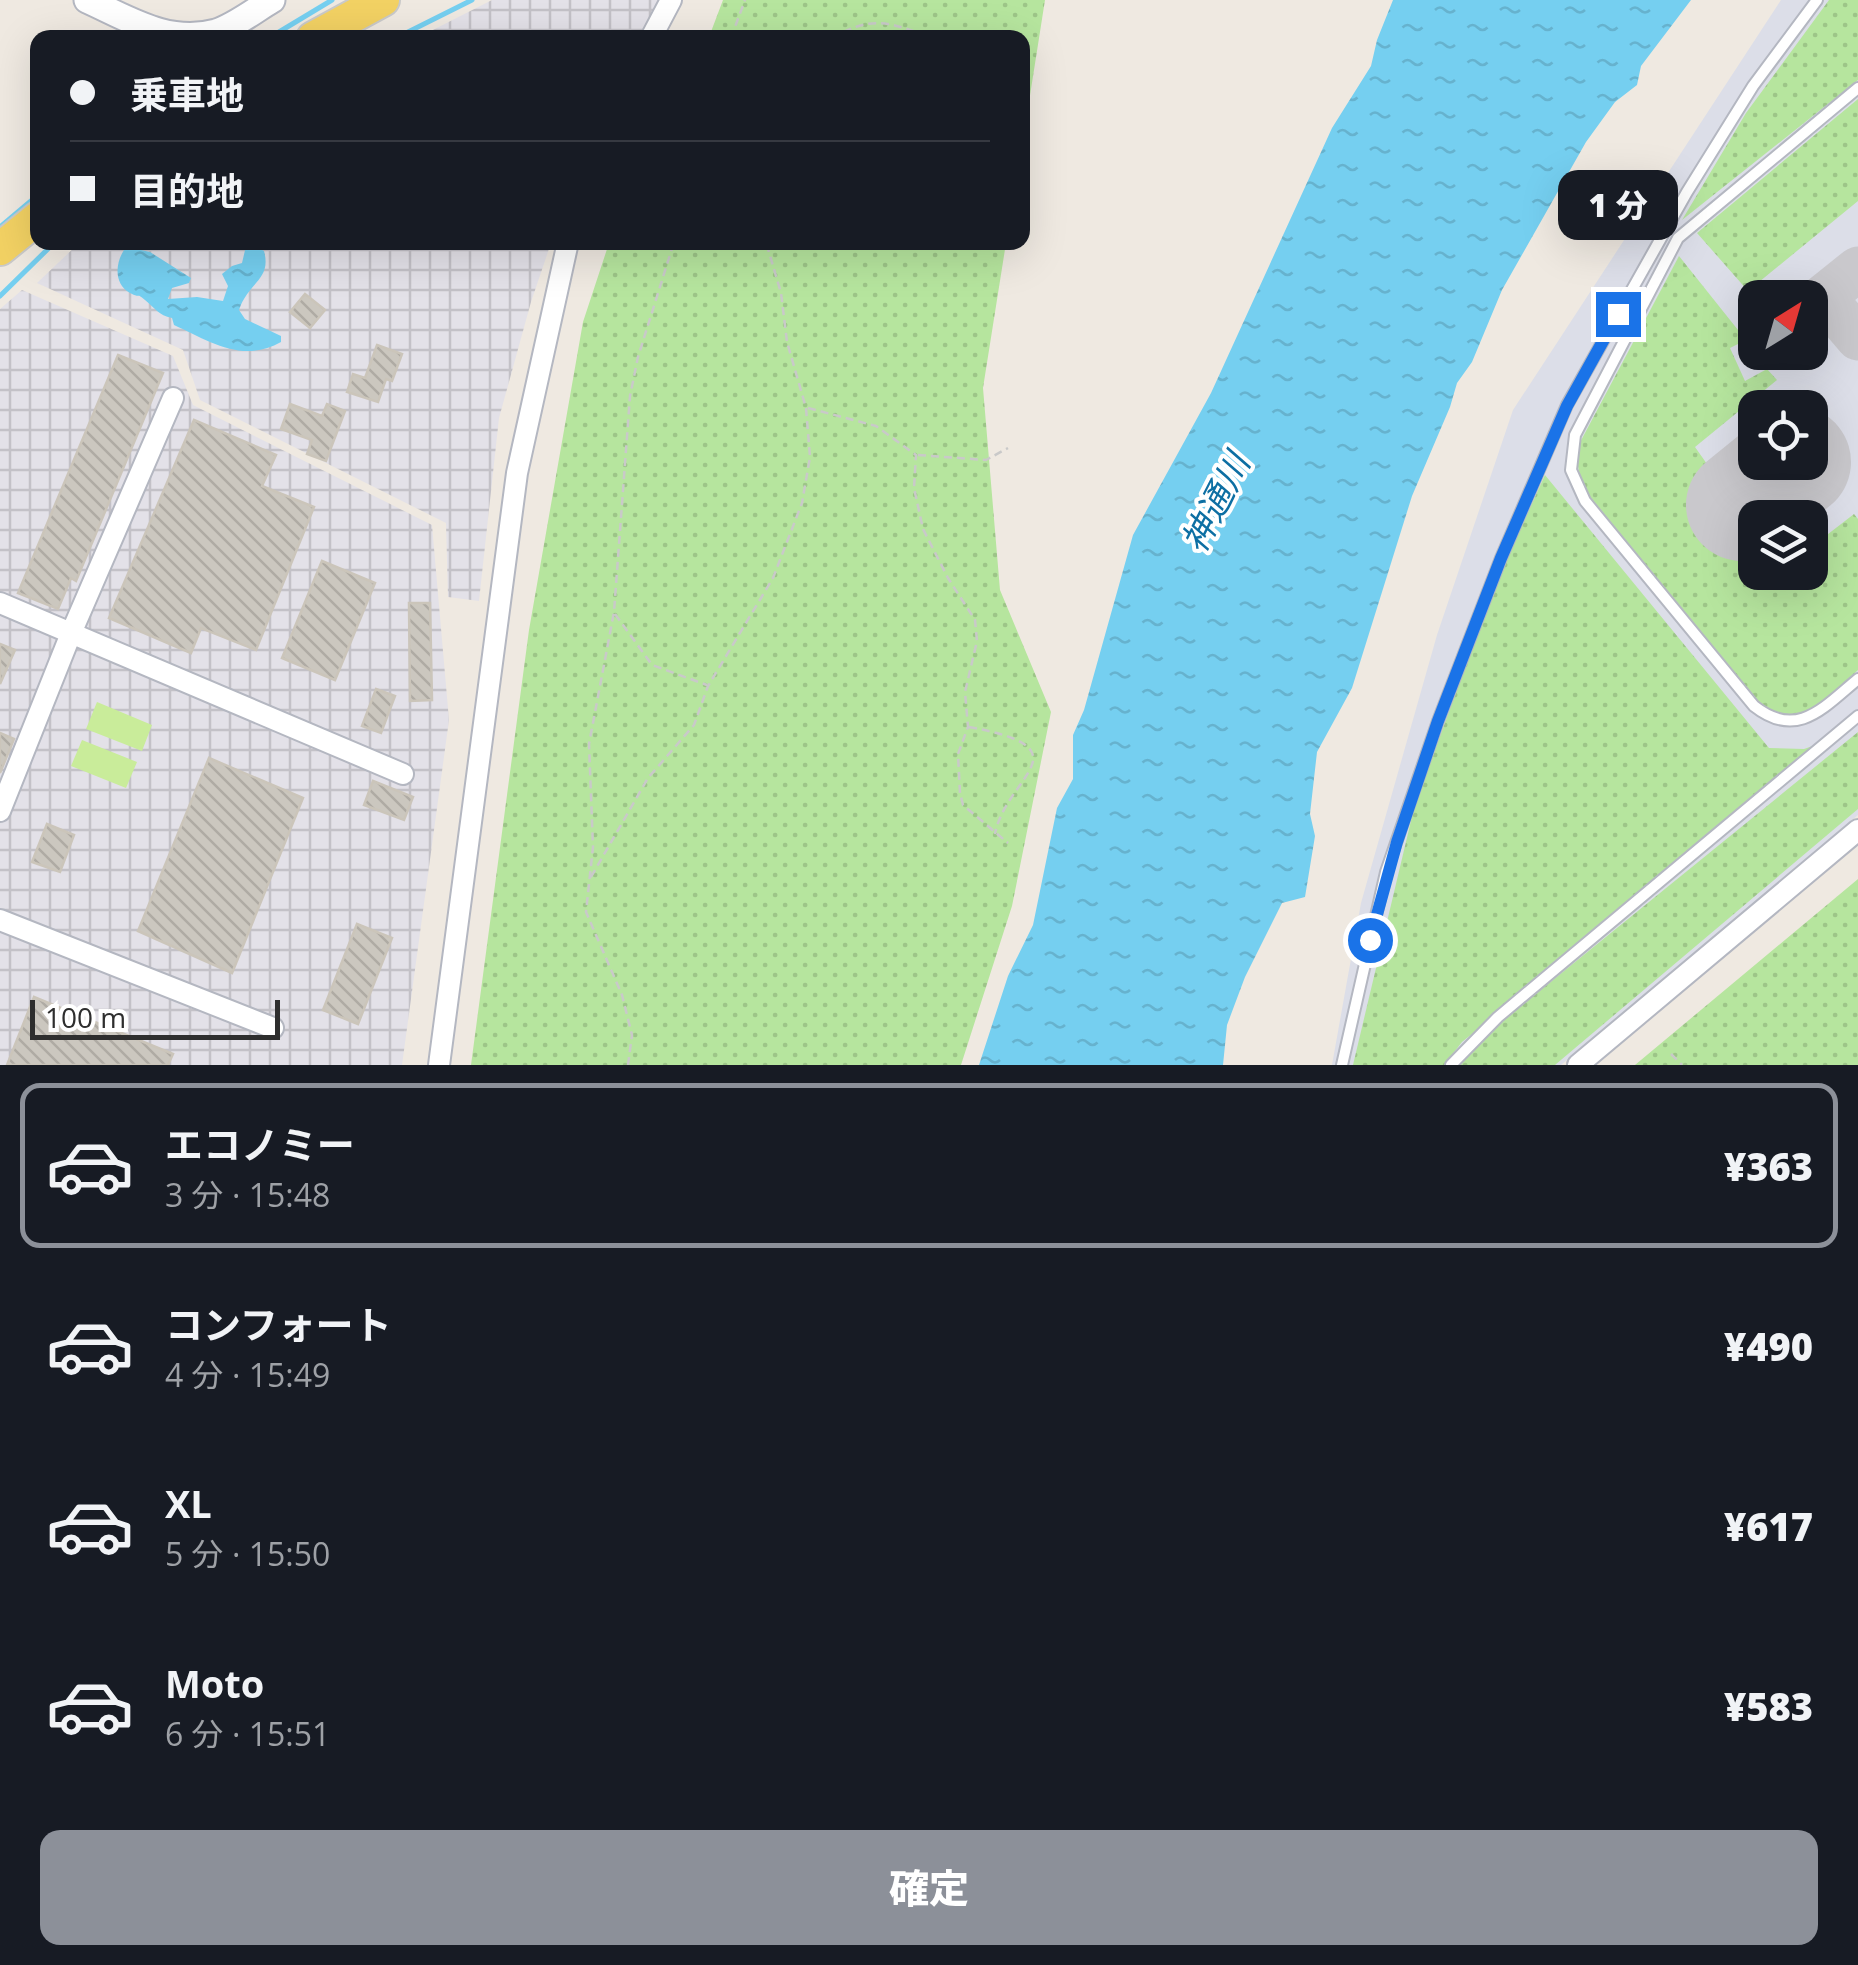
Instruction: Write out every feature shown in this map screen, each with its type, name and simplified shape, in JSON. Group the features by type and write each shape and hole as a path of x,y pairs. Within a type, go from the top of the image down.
{"main road":[{"path":"328,30 383,0"},
{"path":"0,249 30,225"}],"street":[{"path":"87,0 153,30"},
{"path":"221,30 272,0"},
{"path":"655,30 672,0"},
{"path":"439,1065 516,473 566,250"},
{"path":"0,811 172,398"},
{"path":"0,603 403,774"},
{"path":"1578,1065 1858,830"},
{"path":"0,920 272,1028"}],"lane":[{"path":"1342,1065 1392,855 1494,576 1567,406 1687,192 1753,86 1817,0"},
{"path":"1858,88 1678,238 1598,386 1571,452 1571,470 1585,502 1754,706 1779,722 1797,722 1815,713 1858,679"},
{"path":"1450,1065 1498,1017 1858,716"}],"path":[{"path":"735,30 745,0"},
{"path":"846,30 856,24 883,20 911,30"},
{"path":"628,1065 632,1035 622,995 586,912 593,847 589,744 614,612 630,396 638,356 671,250"},
{"path":"590,880 648,778 694,724 708,686 773,578 802,503 810,457 806,408 768,250"},
{"path":"806,408 876,426 916,454 986,460 1008,448"},
{"path":"916,454 914,488 923,529 975,620 977,641 965,692 968,726 958,754 963,806 1008,843"},
{"path":"614,612 652,665 708,686"},
{"path":"968,726 1012,734 1032,755 1030,772 1001,814 996,834"},
{"path":"1671,1054 1682,1065"}],"shaded area":[{"path":"492,0 663,0 645,30 433,30"},
{"path":"1781,0 1858,0 1858,815 1561,1065 1332,1065 1361,903 1437,635 1513,410"},
{"path":"72,250 549,250 499,418 479,601 448,597 446,523 200,400 183,350 37,283"},
{"path":"22,290 173,356 193,405 432,525 449,720 402,1065 0,1065 0,309"}],"green space":[{"path":"723,0 1045,0 1030,95 1030,30 712,30"},
{"path":"1829,0 1858,0 1858,80 1682,220 1746,113"},
{"path":"1858,99 1858,201 1761,280 1738,280 1697,233"},
{"path":"607,250 1005,250 983,388 1000,590 1051,712 1012,906 961,1065 471,1065 529,630 583,322"},
{"path":"1679,256 1738,330 1738,344 1730,348 1745,381 1765,370 1777,380 1765,390 1738,390 1738,412 1695,447 1738,508 1738,590 1828,590 1828,534 1854,514 1858,519 1858,670 1823,702 1800,714 1773,711 1758,701 1590,497 1580,474 1577,448"},
{"path":"1545,475 1769,748 1804,749 1838,737 1462,1042 1444,1065 1353,1065 1414,808 1495,585"},
{"path":"97,702 152,725 142,751 86,729"},
{"path":"1858,732 1858,809 1555,1065 1457,1065 1474,1044"},
{"path":"82,740 137,762 126,788 71,766"},
{"path":"1858,879 1858,1065 1635,1065"}],"water":[{"name":"神通川","path":"1393,0 1691,0 1641,66 1637,85 1615,102 1586,142 1502,290 1472,362 1457,383 1412,496 1352,688 1317,752 1310,814 1315,836 1305,897 1282,903 1245,977 1227,1025 1223,1065 979,1065 1008,976 1033,925 1057,808 1073,779 1073,735 1084,710 1133,535 1211,393 1332,128 1371,66"},
{"path":"124,250 150,252 191,278 189,283 172,288 168,299 197,297 223,301 228,286 222,274 242,263 245,250 264,251 265,269 239,310 245,319 281,336 281,342 253,351 226,348 174,325 172,318 125,289 118,267"}],"building":[{"path":"305,294 325,310 310,328 290,312"},
{"path":"377,345 402,354 392,381 386,379 378,402 347,392 353,374 365,378"},
{"path":"118,355 163,373 76,581 71,578 58,609 18,593"},
{"path":"290,404 322,416 327,404 345,411 326,461 307,454 312,440 281,429"},
{"path":"194,420 276,455 262,486 314,507 256,650 201,628 191,653 109,618"},
{"path":"322,561 375,583 335,680 282,658"},
{"path":"409,603 430,603 432,700 410,701"},
{"path":"0,644 15,650 0,684"},
{"path":"376,689 395,696 381,733 362,726"},
{"path":"0,733 14,739 0,773"},
{"path":"209,758 303,798 232,973 138,931"},
{"path":"373,781 413,797 404,820 364,805"},
{"path":"47,824 74,835 60,872 32,862"},
{"path":"357,924 392,938 358,1024 323,1010"},
{"path":"34,997 173,1054 168,1065 7,1065"}],"waterway":[{"path":"282,30 332,0"},
{"path":"412,30 472,0"},
{"path":"0,227 30,202"},
{"path":"0,296 47,250"}],"taxiway":[{"path":"1858,269 1823,297 1858,338"}],"runway":[{"path":"1748,500 1773,480"}],"route":[{"path":"1370,940 1386,872 1438,721 1501,558 1567,406 1618,314"}]}
